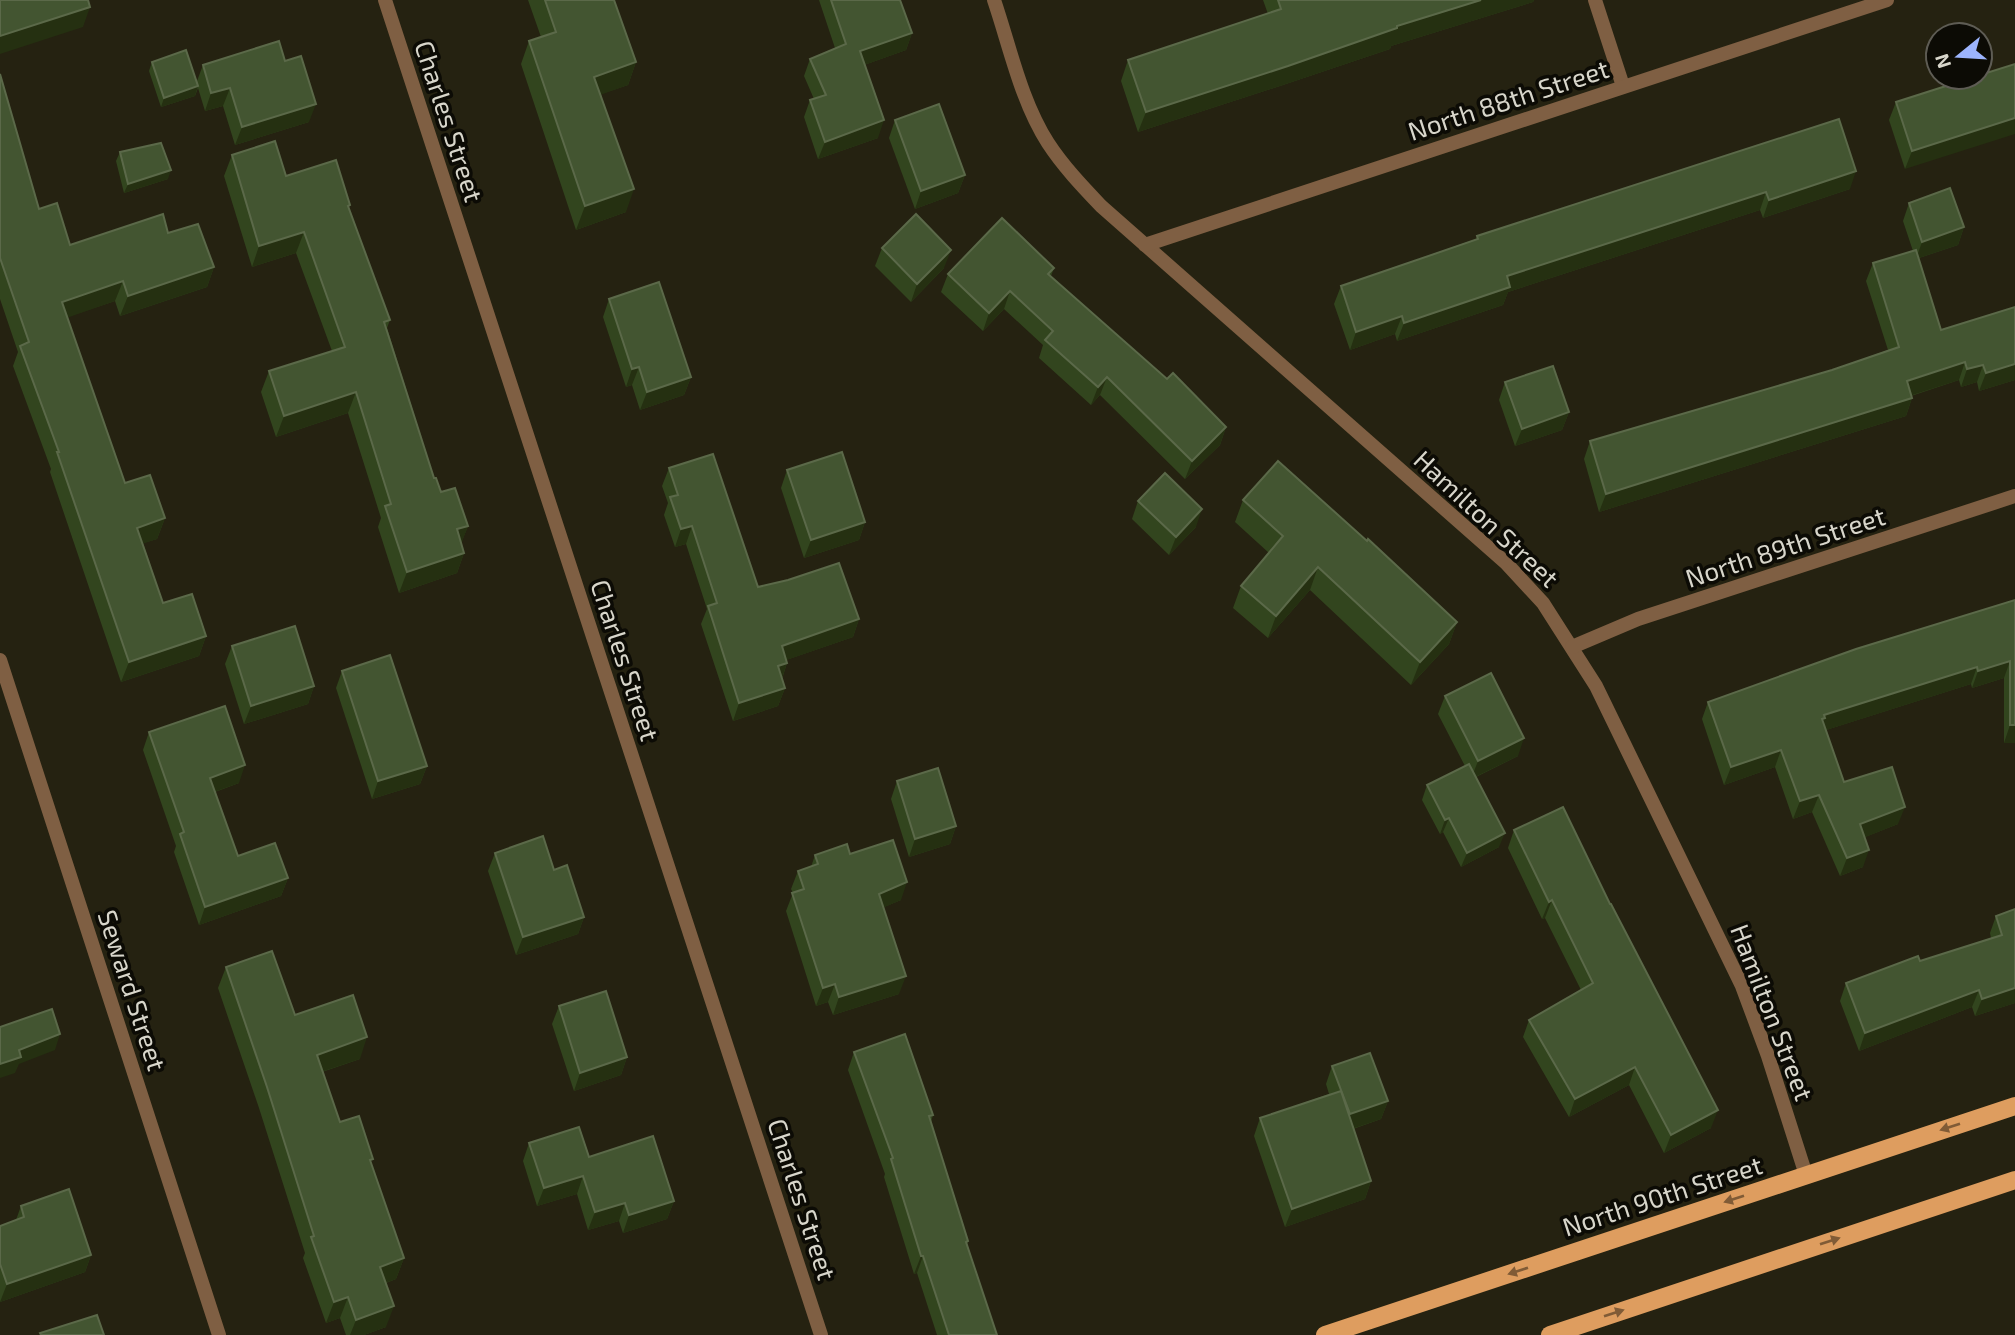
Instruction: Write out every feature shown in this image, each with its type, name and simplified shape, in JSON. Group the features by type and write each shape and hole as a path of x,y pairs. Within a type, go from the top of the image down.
{"main road":[{"name":"North 90th Street","path":"1325,1335 2015,1106"},
{"path":"1550,1335 2015,1181"}],"street":[{"name":"Charles Street","path":"384,0 821,1335"},
{"name":"Hamilton Street","path":"994,0 1028,102 1047,141 1085,190 1506,563 1543,603 1596,686 1742,986 1806,1175"},
{"path":"1595,0 1623,86"},
{"name":"North 88th Street","path":"1145,245 1886,0"},
{"name":"North 89th Street","path":"1572,647 1639,619 2015,496"},
{"name":"Seward Street","path":"0,660 219,1335"}],"building":[{"path":"0,0 88,0 90,7 0,36"},
{"path":"545,0 614,0 636,62 594,77 634,189 585,206 529,41 556,32"},
{"path":"831,0 900,0 912,33 860,51 884,120 825,142 810,100 826,95 810,59 846,44"},
{"path":"1278,0 1481,0 1146,112 1128,60 1281,9"},
{"path":"279,41 285,61 301,56 316,104 242,127 230,88 211,93 203,65"},
{"path":"186,50 198,86 164,98 152,62"},
{"path":"2015,64 2015,118 1912,151 1896,102 1930,91 1994,91 1994,71"},
{"path":"0,74 39,209 57,203 70,245 163,214 168,233 198,224 214,267 128,296 123,281 62,302 125,483 150,475 165,518 137,528 163,603 192,594 206,636 129,662 59,452 20,346 29,342 0,258"},
{"path":"939,104 965,175 921,191 895,120"},
{"path":"1839,119 1856,171 1769,200 1766,192 1507,276 1510,287 1404,323 1402,316 1356,332 1341,286 1478,239 1477,236"},
{"path":"275,141 286,176 336,160 350,205 348,206 390,320 384,322 434,478 441,492 455,488 468,526 457,529 464,553 407,572 385,506 391,504 356,392 284,416 269,371 345,347 304,232 259,246 232,155"},
{"path":"161,143 171,170 128,184 120,152"},
{"path":"1950,188 1964,227 1922,242 1909,203"},
{"path":"916,214 951,250 917,284 882,248"},
{"path":"1002,218 1054,268 1048,274 1167,379 1173,373 1226,427 1192,461 1107,377 1098,387 1045,340 1053,331 1010,291 989,313 948,274"},
{"path":"1916,250 1941,330 2015,307 2015,364 1986,373 1983,365 1967,369 1965,362 1907,381 1912,398 1606,494 1590,441 1832,370 1899,347 1873,263"},
{"path":"659,282 691,377 647,392 639,367 632,369 609,299"},
{"path":"1553,366 1569,412 1522,429 1505,382"},
{"path":"842,452 865,522 811,540 787,470"},
{"path":"713,454 758,587 839,563 859,619 782,646 787,663 778,666 785,688 739,703 708,606 717,603 692,526 681,529 670,497 678,495 669,468"},
{"path":"1278,461 1367,541 1368,539 1457,622 1420,662 1318,567 1276,616 1241,586 1283,536 1243,500"},
{"path":"1165,473 1202,509 1176,537 1138,501"},
{"path":"2015,600 2015,725 2010,725 2010,661 1978,671 1977,667 1824,715 1825,718 1822,719 1844,782 1892,767 1905,807 1860,824 1869,850 1847,858 1819,795 1800,801 1781,750 1731,767 1708,702 1856,649"},
{"path":"295,626 314,686 251,706 232,646"},
{"path":"390,655 427,766 378,781 342,671"},
{"path":"1491,673 1524,738 1478,761 1445,696"},
{"path":"225,706 245,765 210,778 238,856 275,843 288,878 205,907 180,834 184,832 149,732"},
{"path":"1469,764 1505,833 1467,853 1449,818 1445,820 1427,785"},
{"path":"938,768 956,826 915,839 897,781"},
{"path":"1563,807 1610,904 1718,1110 1671,1135 1635,1067 1575,1099 1529,1020 1593,983 1514,830"},
{"path":"543,836 554,870 567,865 584,917 523,937 495,853"},
{"path":"893,840 907,882 879,894 906,976 839,997 835,984 823,988 792,893 804,889 798,871 818,864 815,855 847,844 850,854"},
{"path":"2015,909 2015,988 1982,999 1979,990 1865,1033 1846,983 1918,956 1920,961 2002,935 1996,916"},
{"path":"272,951 295,1015 353,995 367,1037 317,1055 340,1122 359,1116 373,1159 370,1160 404,1258 380,1267 394,1306 356,1320 348,1297 334,1302 311,1237 314,1236 267,1087 226,967"},
{"path":"606,991 627,1057 580,1073 559,1006"},
{"path":"52,1009 60,1034 19,1050 21,1057 0,1064 0,1027"},
{"path":"905,1034 933,1115 929,1116 997,1335 949,1335 921,1256 891,1159 893,1158 854,1052"},
{"path":"1370,1053 1388,1101 1350,1114 1332,1066"},
{"path":"1341,1091 1371,1181 1292,1209 1260,1118"},
{"path":"579,1127 589,1157 653,1136 674,1201 629,1215 625,1203 595,1212 583,1176 544,1188 529,1143"},
{"path":"69,1189 91,1255 7,1284 0,1264 0,1226 24,1217 21,1206"},
{"path":"97,1315 104,1335 40,1333"}]}
